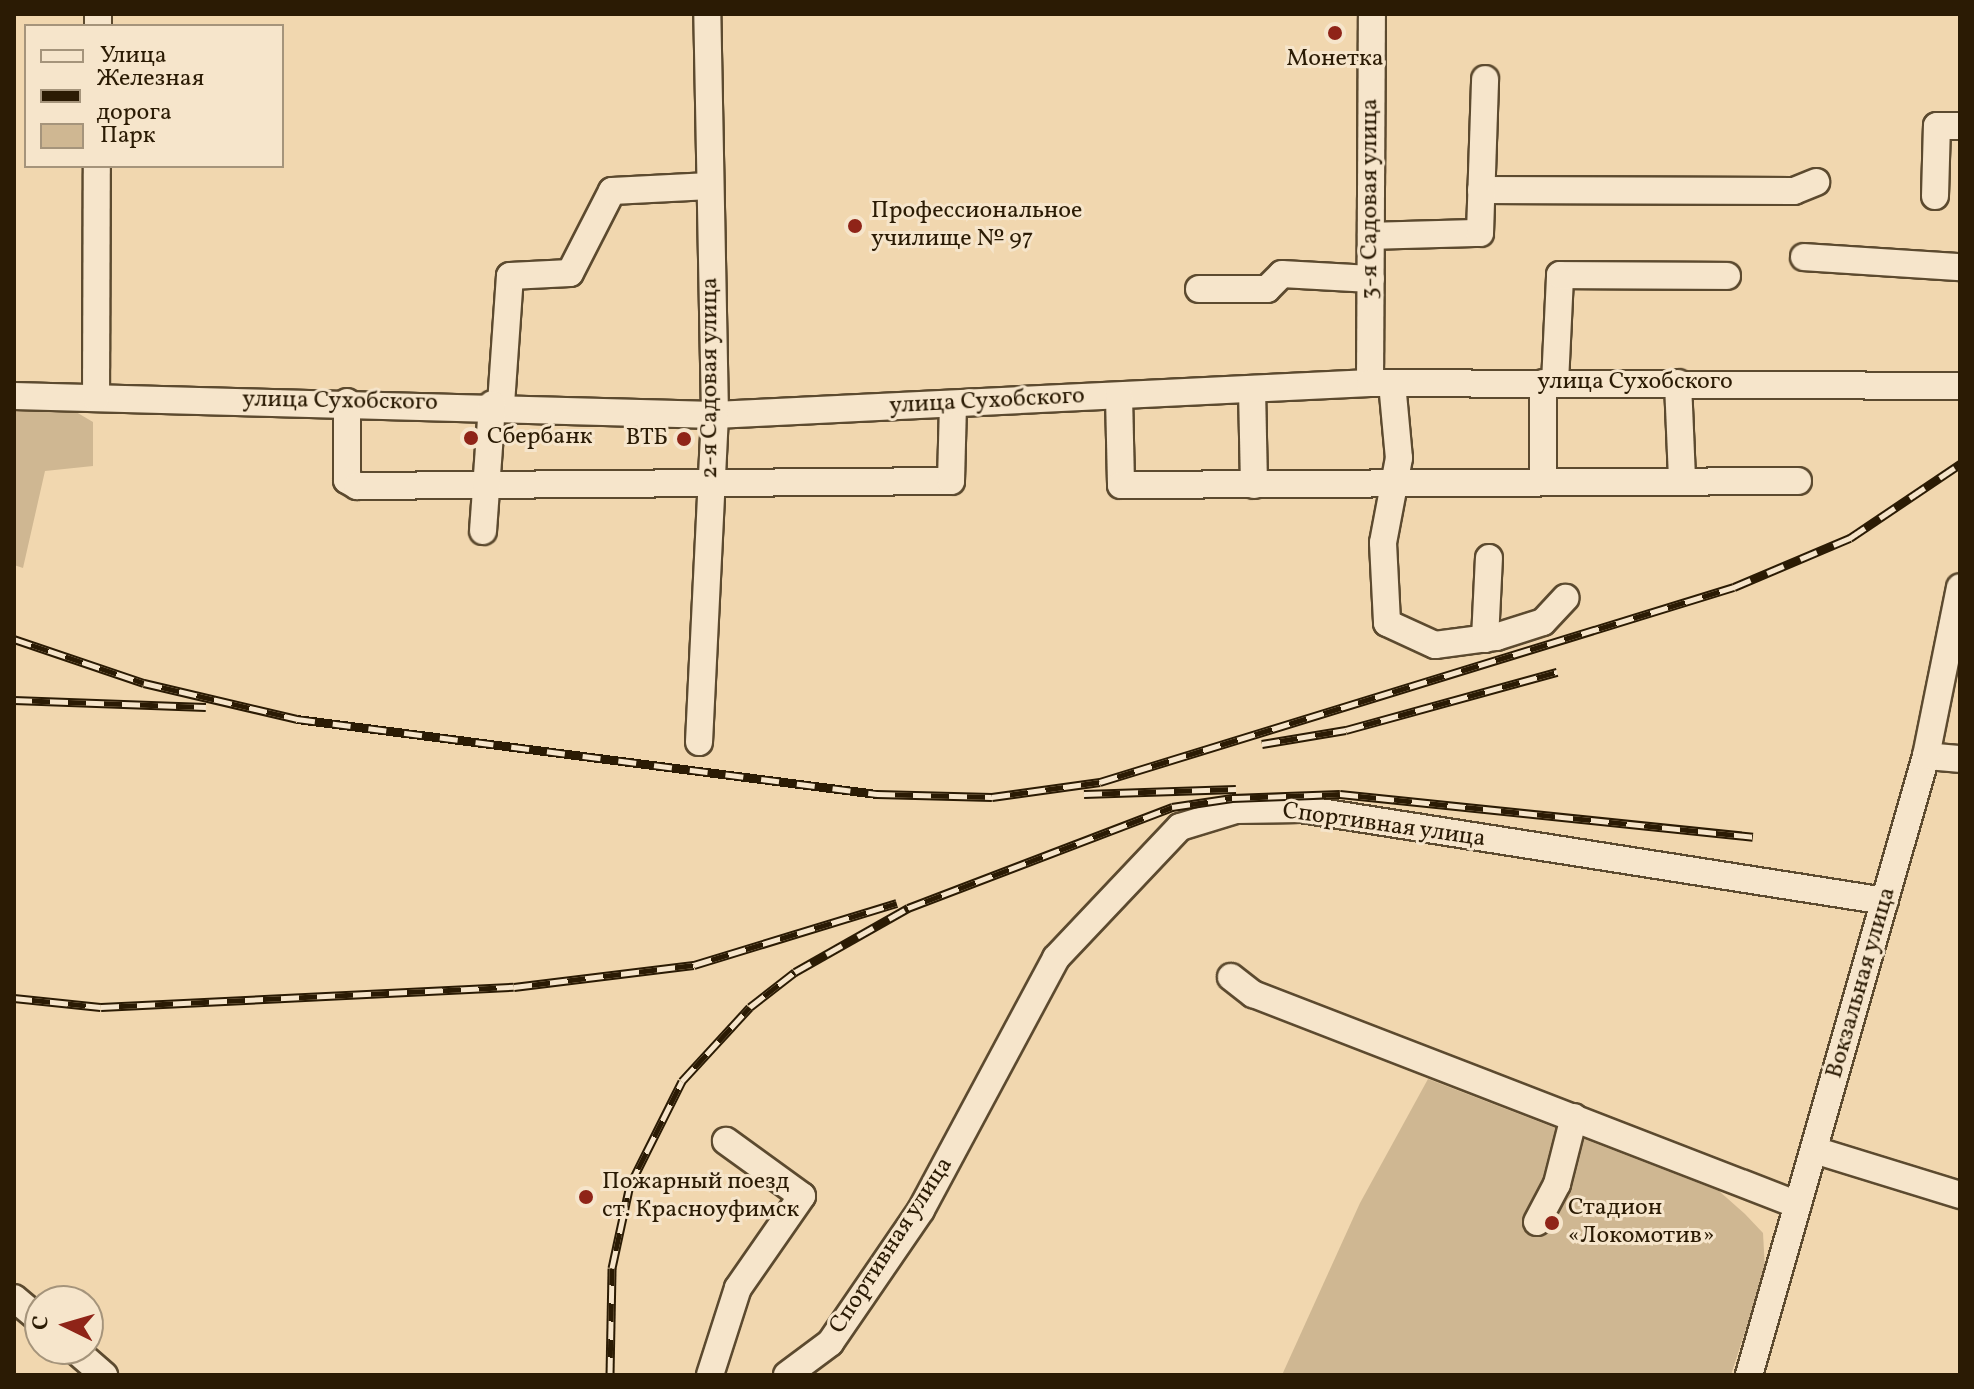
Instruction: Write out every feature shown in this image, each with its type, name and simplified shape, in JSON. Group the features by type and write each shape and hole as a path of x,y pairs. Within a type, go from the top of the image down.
{"street":[{"name":"2-я Садовая улица","path":"699,742 715,415 707,14"},
{"name":"3-я Садовая улица","path":"1372,14 1371,279 1394,485 1383,543 1387,623 1435,645 1485,639"},
{"path":"1371,236 1480,233 1485,79"},
{"path":"1935,196 1937,126 1960,126"},
{"path":"96,398 97,168"},
{"path":"1481,190 1794,191 1816,182"},
{"path":"483,531 510,276 570,273 612,191 710,186"},
{"path":"1804,257 1960,267"},
{"path":"1199,289 1267,289 1282,274 1371,279"},
{"path":"1543,479 1560,275 1727,276"},
{"name":"улица Сухобского","path":"14,396 496,404 715,415 1381,383 1960,386"},
{"path":"1678,383 1682,480"},
{"path":"1252,389 1254,485"},
{"path":"1119,396 1121,485 1394,485 1543,479 1798,481"},
{"path":"347,402 347,480 357,486 951,481 953,404"},
{"path":"1489,558 1485,639 1543,622 1565,598"},
{"name":"Вокзальная улица","path":"1749,1375 1926,756 1960,587"},
{"path":"1926,756 1960,759"},
{"name":"Спортивная улица","path":"787,1375 830,1343 921,1210 1056,958 1180,827 1236,810 1301,809 1885,901"},
{"path":"1231,977 1253,994 1798,1205"},
{"path":"1537,1222 1557,1184 1574,1117"},
{"path":"710,1375 738,1288 802,1196 726,1141"},
{"path":"1814,1150 1960,1195"}],"green space":[{"path":"14,411 76,412 93,422 93,466 45,471 23,568 14,565"},
{"name":"Стадион «Локомотив»","path":"1428,1079 1719,1191 1745,1214 1763,1233 1765,1270 1731,1375 1282,1375 1360,1203"}],"railway":[{"path":"14,639 144,683 297,719 877,794 992,797 1100,782 1734,587 1850,538 1960,464"},
{"path":"1262,744 1346,730 1557,672"},
{"path":"14,700 206,707"},
{"path":"1084,794 1236,789"},
{"path":"610,1375 612,1268 630,1185 682,1081 750,1007 795,972 908,908 1172,807 1232,798 1340,794 1753,837"},
{"path":"14,998 101,1007 514,987 694,965 897,903"}],"place":[{"name":"Монетка","path":"1335,33"},
{"name":"Профессиональное училище № 97","path":"855,226"},
{"name":"Сбербанк","path":"471,438"},
{"name":"ВТБ","path":"684,439"},
{"name":"Пожарный поезд ст. Красноуфимск","path":"586,1197"},
{"name":"Стадион «Локомотив»","path":"1552,1223"}]}
